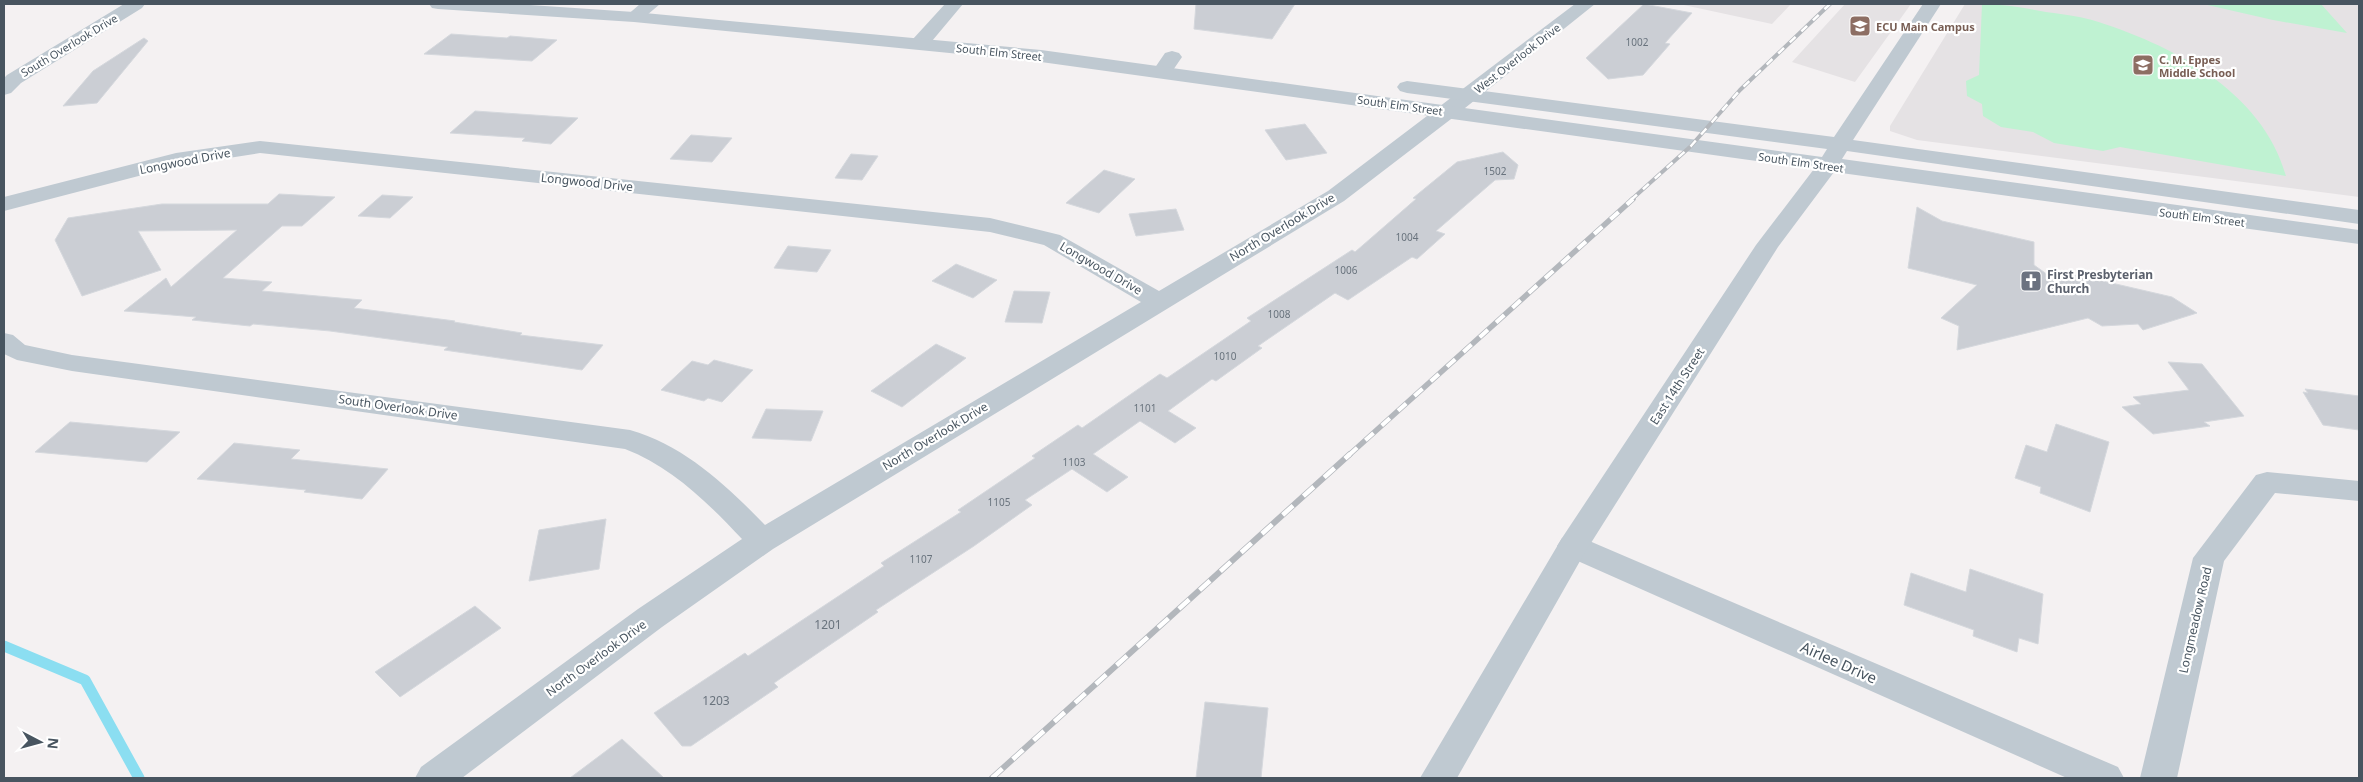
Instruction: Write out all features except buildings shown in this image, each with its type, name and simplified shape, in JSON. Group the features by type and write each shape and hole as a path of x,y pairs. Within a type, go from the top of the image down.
{"street":[{"name":"South Overlook Drive","path":"4,89 14,79 136,4"},
{"name":"South Elm Street","path":"438,4 926,36"},
{"name":"South Elm Street","path":"649,4 1167,65 1834,155 2145,187 2359,217"},
{"path":"634,17 649,4"},
{"path":"926,36 954,4"},
{"name":"West Overlook Drive","path":"1459,104 1586,4"},
{"name":"East 14th Street","path":"1438,778 1573,546 1768,245 1834,155 1932,4"},
{"name":"South Elm Street","path":"1167,65 1335,78"},
{"name":"South Elm Street","path":"1393,86 1459,104"},
{"name":"North Overlook Drive","path":"434,778 642,624 762,541 1158,301 1336,196 1459,104"},
{"name":"Longwood Drive","path":"4,204 176,160 260,147 990,225 1052,240 1158,301"},
{"name":"South Elm Street","path":"1834,155 2158,211 2359,237"},
{"path":"2145,187 2158,211"},
{"name":"South Overlook Drive","path":"4,341 17,352 72,363 630,440 659,452 691,475 738,516 762,541"},
{"name":"Longmeadow Road","path":"2158,778 2209,558 2267,482 2359,491"},
{"name":"Airlee Drive","path":"1573,546 2106,778"}],"shaded area":[{"path":"1679,4 1791,4 1772,24"},
{"name":"ECU Main Campus","path":"1845,4 1911,4 1855,82 1792,62"},
{"name":"C. M. Eppes Middle School","path":"1965,4 2359,4 2359,197 1917,140 1890,131 1890,126"}],"green space":[{"path":"1982,4 2014,6 2092,20 2152,42 2181,57 2235,95 2257,119 2274,146 2286,176 2120,147 2103,151 2054,143 2033,132 2001,127 1983,116 1982,104 1967,96 1966,81 1979,75"},
{"path":"2203,4 2321,4 2347,33 2273,20"}],"waterway":[{"path":"4,646 85,680 139,778"}],"railway":[{"path":"1631,200 1691,146 1740,90 1830,4"},
{"path":"1349,455 1633,199"},
{"path":"992,778 1350,454"}],"place":[{"name":"ECU Main Campus","path":"1860,26"},
{"name":"C. M. Eppes Middle School","path":"2143,65"},
{"name":"First Presbyterian Church","path":"2031,281"}]}
